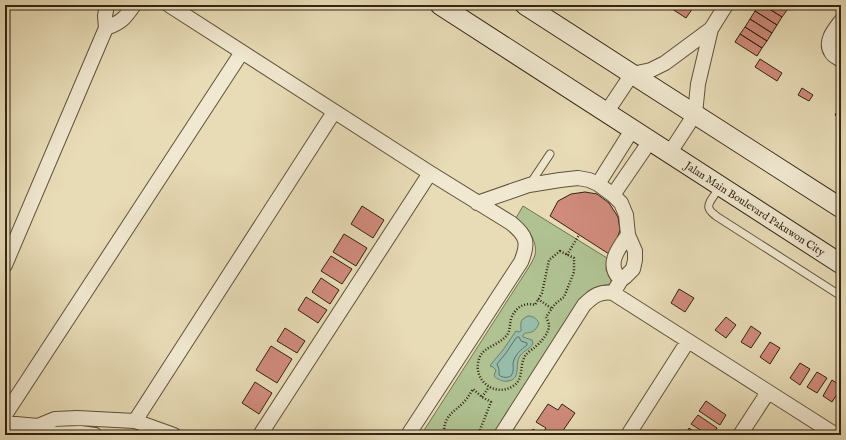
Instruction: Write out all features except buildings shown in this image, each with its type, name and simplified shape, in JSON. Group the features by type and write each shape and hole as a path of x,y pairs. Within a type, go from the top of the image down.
{"street":[{"path":"5,265 106,28 105,16 107,5"},
{"path":"106,28 118,24 125,18 134,5"},
{"path":"169,5 334,112 511,223 523,235 526,244 526,252 521,262 408,435"},
{"name":"Jalan Main Boulevard Pakuwon City","path":"440,5 841,264"},
{"path":"525,5 841,208"},
{"path":"606,113 632,74 651,70 665,63 710,29 726,5"},
{"path":"837,58 830,48 829,43 831,36 841,21"},
{"path":"670,154 695,114 698,84 710,29"},
{"path":"5,415 242,52"},
{"path":"135,421 334,112"},
{"path":"598,184 632,130"},
{"path":"613,195 650,141"},
{"path":"260,435 430,173"},
{"path":"477,203 529,186 560,180 578,178 589,180 598,184 621,203 626,215 628,235 635,251 633,269 621,280 613,293"},
{"path":"621,280 617,277 613,266 618,249 628,235"},
{"path":"501,435 584,305 597,295 605,292 613,293 836,435"},
{"path":"628,435 688,341"},
{"path":"740,435 768,392"},
{"path":"38,426 55,419 77,418 135,421 174,435"},
{"path":"5,423 38,426 51,434 80,433 95,435"}],"lane":[{"path":"529,186 550,154"},
{"path":"720,186 709,203 708,208 710,211 841,296"}],"path":[{"path":"567,255 579,235"},
{"path":"560,251 574,258 574,272 564,297 551,308 546,317 549,326 542,341 526,354 522,362 521,375 518,382 513,387 496,390 481,381 477,365 479,357 484,351 500,341 507,334 510,329 511,319 516,310 529,304 534,305 538,299 542,293 549,260 560,251"},
{"path":"538,299 551,308"},
{"path":"482,397 489,386"},
{"path":"444,432 444,424 447,419 464,402 473,389 482,397 491,402 478,435"},
{"path":"436,435 444,432 454,432 459,435"}],"shaded area":[{"path":"523,206 607,258 606,270 611,279 611,284 591,289 577,303 494,435 421,435 534,258 535,244 533,239 528,230 516,218"}],"water":[{"path":"528,316 531,316 539,323 534,331 523,335 523,337 532,340 533,343 531,347 523,352 518,359 515,377 508,381 500,380 494,376 496,370 490,366 516,331 521,331 522,320"}]}
